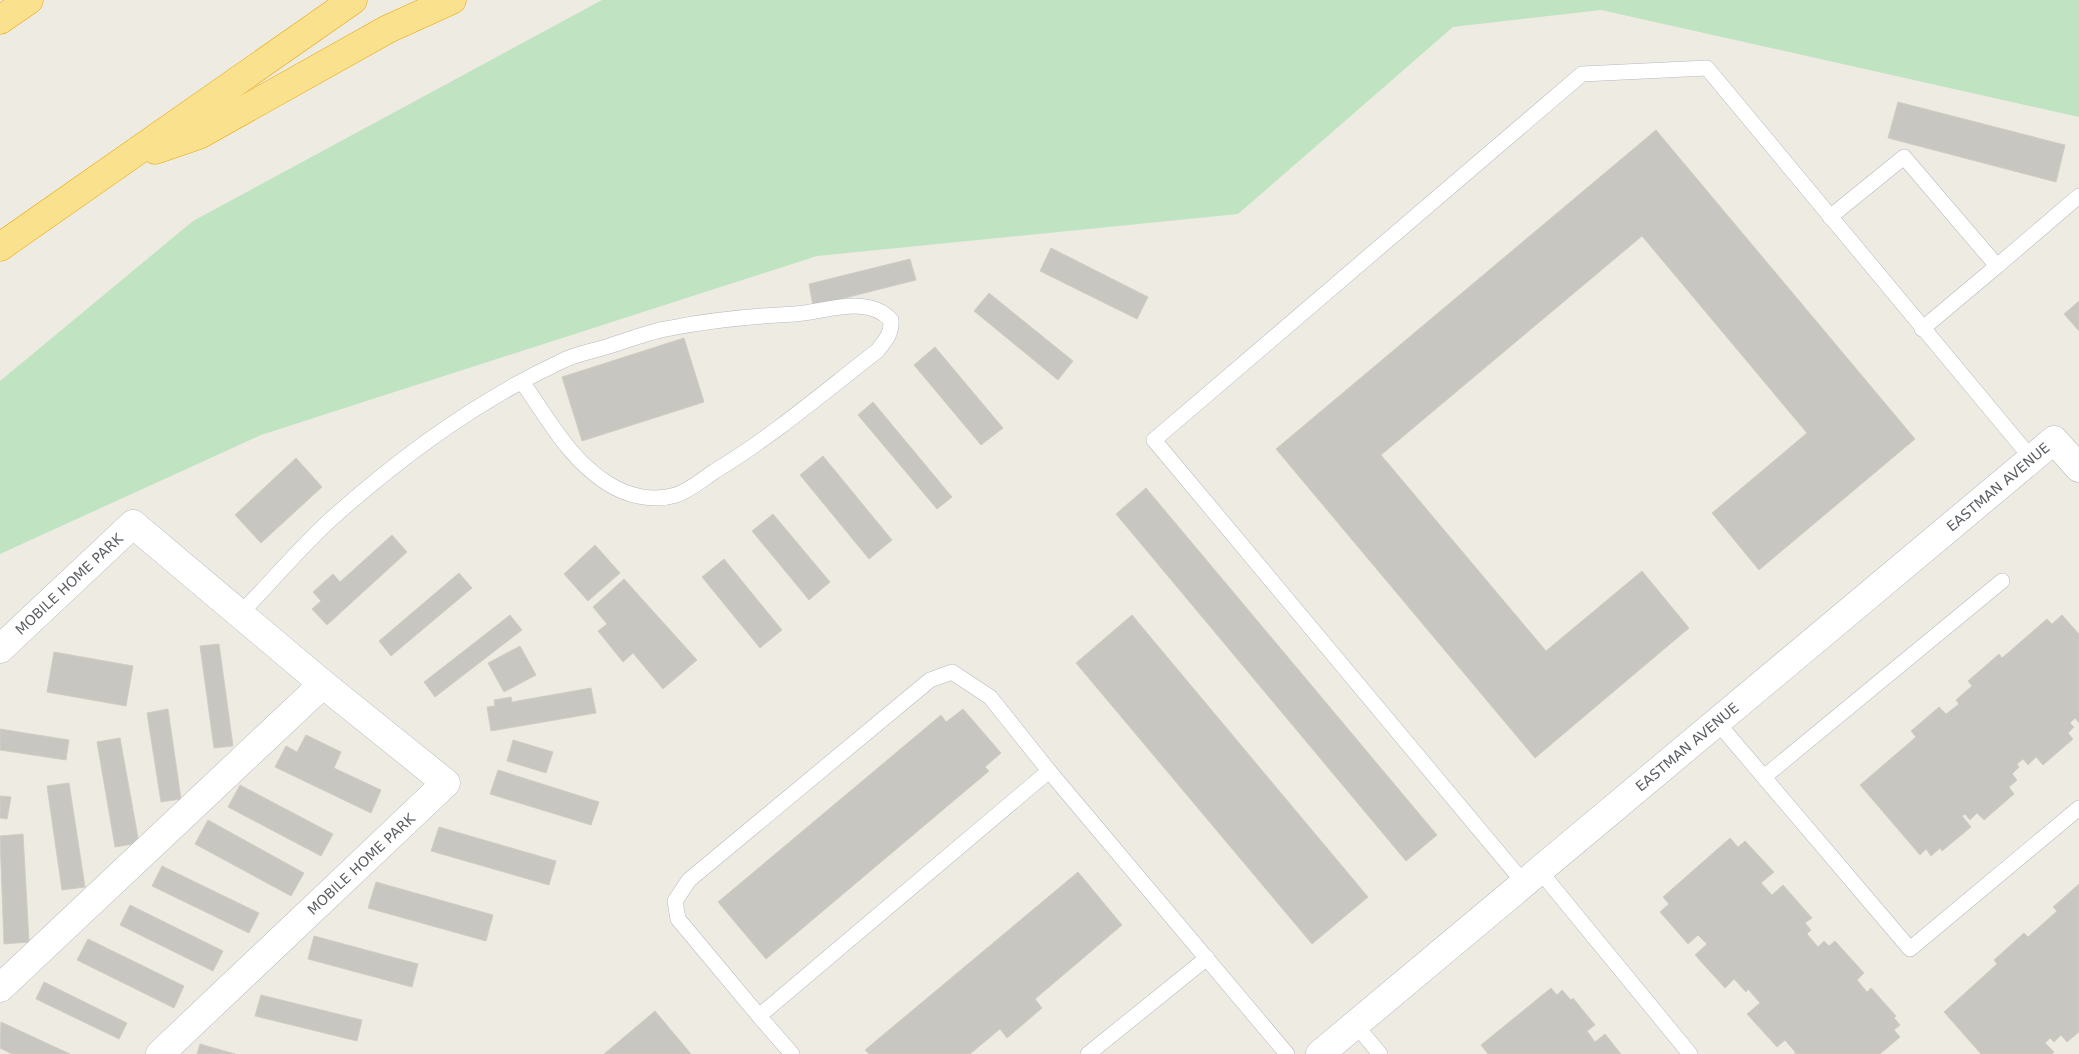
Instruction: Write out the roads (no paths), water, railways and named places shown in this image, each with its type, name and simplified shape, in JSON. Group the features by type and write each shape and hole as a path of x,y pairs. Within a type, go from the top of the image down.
{"highway":[{"path":"0,20 29,0"},
{"path":"0,247 353,0"},
{"path":"123,162 199,135 388,29 452,0"}],"street":[{"name":"EASTMAN AVENUE","path":"1320,1054 2054,440 2079,468"},
{"name":"MOBILE HOME PARK","path":"0,649 133,524 323,684 446,783 160,1054"},
{"path":"0,988 323,684"}],"lane":[{"path":"1690,1054 1531,877 1154,440 1582,74 1707,68 2032,459"},
{"path":"1830,217 1904,157 1997,266"},
{"path":"1922,329 2079,196"},
{"path":"240,614 328,522 390,469 455,421 522,382 564,360 669,328 759,316 810,313 861,306 879,310 892,320 892,328 877,351 756,446 677,495 659,498 634,496 608,484 582,464 561,441 522,382"},
{"path":"1764,777 2002,581"},
{"path":"792,1054 678,919 675,901 689,880 930,680 952,672 990,696 1049,771 1287,1054"},
{"path":"1717,722 1910,948 2079,808"},
{"path":"759,1016 1049,771"},
{"path":"1088,1054 1207,958"},
{"path":"1355,1024 1380,1054"}]}
